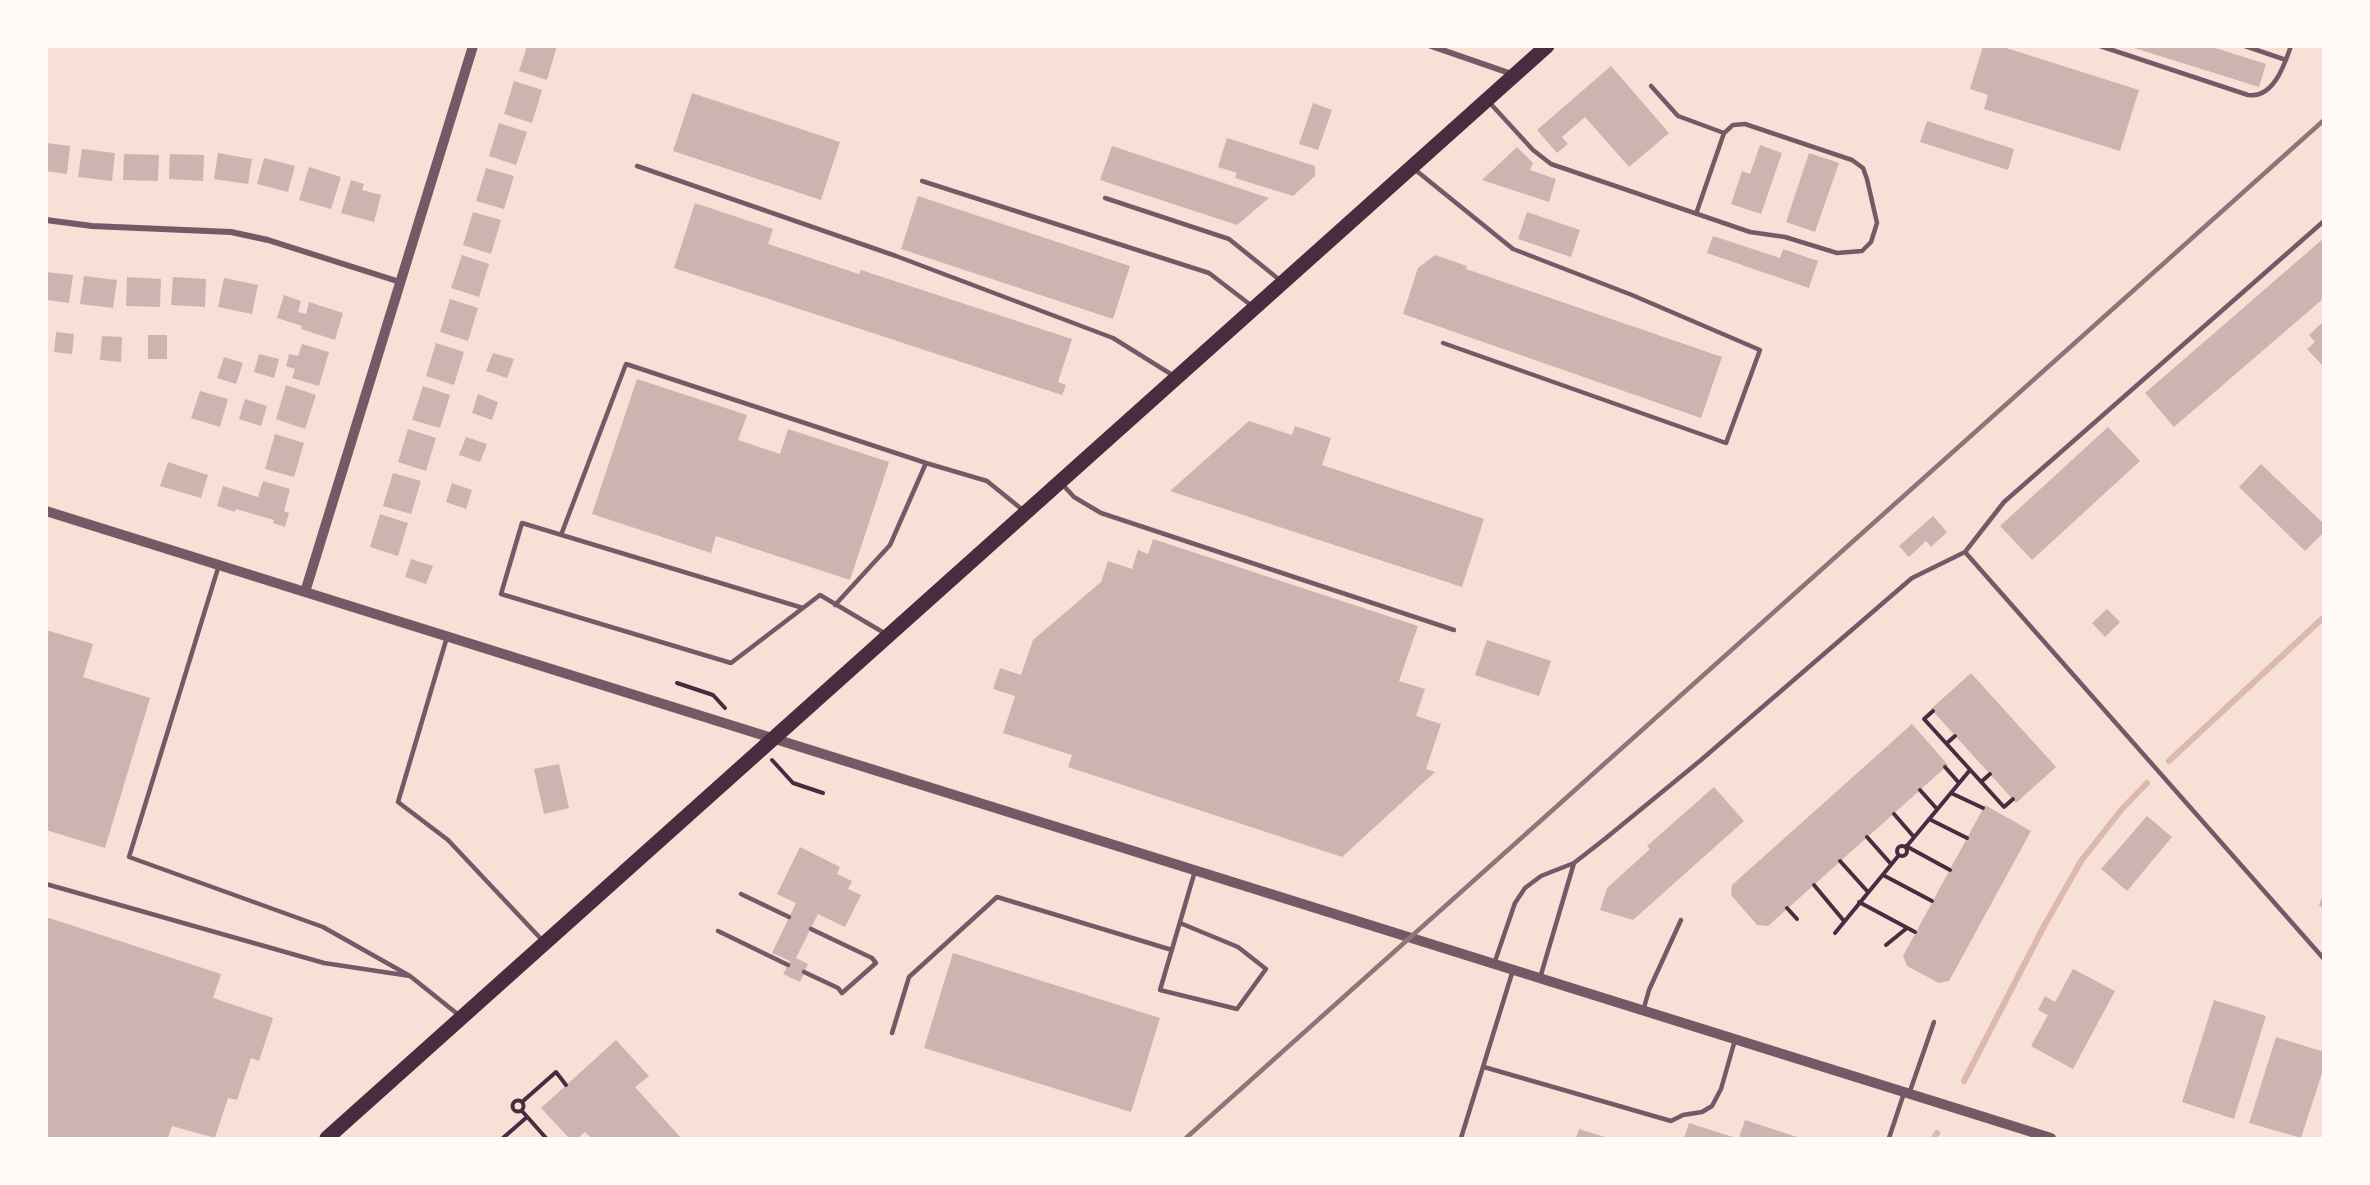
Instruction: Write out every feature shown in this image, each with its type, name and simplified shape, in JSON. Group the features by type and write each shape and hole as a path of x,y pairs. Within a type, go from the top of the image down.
{"main road":[{"path":"327,1138 1547,46"}],"street":[{"path":"305,592 473,46"},
{"path":"1431,46 1516,75"},
{"path":"46,220 92,225 231,232 268,240 400,282"},
{"path":"46,511 2051,1138"}],"lane":[{"path":"2100,46 2253,96 2267,91 2283,70 2290,46"},
{"path":"2245,46 2286,60"},
{"path":"1651,86 1678,117 1724,133"},
{"path":"1487,100 1533,150 1551,164 1696,214 1750,232 1785,237 1837,253 1862,251 1871,242 1877,223 1872,193 1863,168 1852,160 1744,124 1733,126 1724,133 1696,214"},
{"path":"637,166 896,256 1113,338 1176,378"},
{"path":"1412,167 1513,249 1632,295 1760,350 1726,443 1443,343"},
{"path":"922,181 1209,273 1254,308"},
{"path":"1105,198 1228,239 1283,282"},
{"path":"1494,964 1519,895 1541,876 1575,863 1701,760 1912,578 1965,552 2004,502 2324,221"},
{"path":"561,535 626,364 987,481 1025,513"},
{"path":"835,605 890,545 926,463"},
{"path":"1060,482 1074,496 1101,513 1454,630"},
{"path":"803,608 522,523 501,594 731,663 803,608 820,595 888,635"},
{"path":"1965,552 2324,959"},
{"path":"219,565 129,858 323,927 410,976 462,1018"},
{"path":"447,637 398,802 448,840 545,944"},
{"path":"1539,978 1575,863"},
{"path":"1180,923 1238,947 1266,969 1237,1010 1160,990 1195,871"},
{"path":"46,884 324,963 410,976"},
{"path":"741,894 789,917"},
{"path":"892,1033 909,977 997,897 1172,950"},
{"path":"1643,1011 1681,920"},
{"path":"804,972 838,988 842,993 876,963 872,958 811,928"},
{"path":"718,931 788,965"},
{"path":"1461,1138 1513,970"},
{"path":"1889,1138 1934,1022"},
{"path":"1484,1067 1671,1121 1683,1115 1702,1112 1712,1106 1721,1089 1735,1040"}],"path":[{"path":"677,683 713,695"},
{"path":"1933,711 1924,719 1970,770 2004,807 2013,799"},
{"path":"1947,743 1955,735"},
{"path":"1945,767 1959,783"},
{"path":"1835,933 1899,855 1906,854 1906,847 1970,770"},
{"path":"1981,782 1990,774"},
{"path":"793,783 823,793"},
{"path":"1920,790 1937,809"},
{"path":"1951,793 1983,808"},
{"path":"1893,814 1914,837"},
{"path":"1929,819 1967,838"},
{"path":"1867,837 1892,864"},
{"path":"1906,847 1950,870"},
{"path":"1840,861 1868,892"},
{"path":"1883,874 1932,902"},
{"path":"1814,885 1844,921"},
{"path":"1859,902 1915,932"},
{"path":"1787,908 1797,919"},
{"path":"1886,945 1907,928"},
{"path":"522,1111 515,1111 512,1106 515,1101 522,1102 556,1072 567,1084"},
{"path":"522,1102 524,1107 522,1111"},
{"path":"522,1111 546,1138"},
{"path":"503,1138 527,1117"}],"building":[{"path":"527,46 557,46 547,80 519,71"},
{"path":"1983,46 2000,46 2139,90 2120,151 1984,109 1988,95 1970,89"},
{"path":"2209,46 2266,64 2259,87 2131,47"},
{"path":"1611,66 1669,133 1629,167 1585,117 1562,137 1568,144 1557,153 1537,130"},
{"path":"514,81 542,90 532,123 504,114"},
{"path":"692,93 840,142 821,200 673,151"},
{"path":"1313,103 1332,110 1318,150 1299,144"},
{"path":"1927,121 2014,149 2008,170 1920,142"},
{"path":"499,123 527,132 516,165 489,156"},
{"path":"1227,138 1315,166 1315,176 1293,196 1235,178 1237,173 1218,167"},
{"path":"46,143 70,146 67,174 46,171"},
{"path":"1760,145 1782,153 1761,214 1731,204 1742,171 1750,174"},
{"path":"1112,146 1269,198 1237,225 1100,180"},
{"path":"1517,147 1533,163 1530,170 1556,179 1549,202 1482,180"},
{"path":"82,149 115,153 112,181 78,177"},
{"path":"218,153 252,159 248,184 214,179"},
{"path":"1809,153 1839,163 1815,232 1786,222"},
{"path":"124,154 159,155 158,181 123,180"},
{"path":"170,154 204,155 203,181 169,179"},
{"path":"264,158 295,166 288,192 257,184"},
{"path":"309,167 341,177 331,209 299,200"},
{"path":"486,168 514,176 504,209 476,201"},
{"path":"351,180 364,184 362,190 381,195 374,222 341,213"},
{"path":"918,196 1130,266 1113,319 901,249"},
{"path":"695,203 773,229 768,244 859,274 861,270 1072,339 1058,382 1066,385 1062,395 674,268"},
{"path":"473,212 501,220 491,254 463,245"},
{"path":"1527,212 1580,230 1571,257 1518,239"},
{"path":"1713,236 1780,258 1783,249 1818,261 1809,288 1707,253"},
{"path":"2324,238 2324,298 2174,427 2145,393"},
{"path":"462,255 489,264 479,297 451,288"},
{"path":"1435,255 1467,266 1466,269 1722,357 1701,418 1403,314 1418,268"},
{"path":"46,272 73,275 69,303 46,300"},
{"path":"84,276 117,280 113,308 80,304"},
{"path":"127,277 161,279 160,307 126,306"},
{"path":"173,277 206,279 205,307 171,305"},
{"path":"224,278 258,285 252,314 218,307"},
{"path":"284,295 301,301 298,312 306,314 309,302 343,313 335,340 277,318"},
{"path":"450,299 478,308 468,341 440,332"},
{"path":"2324,321 2324,367 2307,349 2315,342 2309,335"},
{"path":"56,332 74,334 72,354 54,352"},
{"path":"148,335 167,335 167,359 148,359"},
{"path":"102,336 122,337 121,362 100,360"},
{"path":"436,343 464,352 454,385 426,376"},
{"path":"302,344 329,352 319,386 292,378 295,369 286,366 289,354 298,356"},
{"path":"493,353 514,359 507,378 486,371"},
{"path":"259,354 279,359 274,378 254,372"},
{"path":"224,357 243,363 236,384 217,378"},
{"path":"637,379 747,415 738,440 780,454 788,429 889,462 850,580 716,536 711,553 592,514"},
{"path":"286,385 316,395 305,429 276,419"},
{"path":"423,386 450,395 440,428 412,420"},
{"path":"200,391 228,399 220,427 191,418"},
{"path":"478,394 498,402 492,420 472,413"},
{"path":"245,399 267,406 261,426 239,419"},
{"path":"1249,421 1292,435 1295,426 1331,438 1322,465 1484,519 1462,587 1170,491"},
{"path":"2108,427 2140,461 2032,560 2000,526"},
{"path":"408,429 436,438 426,471 398,462"},
{"path":"275,434 304,443 294,477 265,469"},
{"path":"466,437 487,444 480,462 459,455"},
{"path":"168,462 208,475 201,498 160,486"},
{"path":"2261,464 2324,524 2324,532 2305,551 2239,487"},
{"path":"393,473 421,481 411,514 383,506"},
{"path":"263,481 290,489 284,511 289,513 285,527 273,523 274,520 217,506 223,486 258,497"},
{"path":"452,483 472,490 466,509 446,502"},
{"path":"380,514 408,523 398,556 370,547"},
{"path":"1933,516 1947,532 1931,547 1926,541 1909,557 1899,546"},
{"path":"1153,539 1418,626 1399,681 1425,689 1416,716 1441,724 1426,769 1435,772 1342,857 1068,767 1072,755 1003,733 1015,696 993,689 1000,668 1021,675 1033,640 1101,582 1108,561 1132,569 1138,550 1148,554"},
{"path":"411,559 433,566 426,584 405,577"},
{"path":"2107,609 2120,622 2105,637 2092,623"},
{"path":"46,630 93,644 83,677 150,698 105,848 46,830"},
{"path":"1487,640 1551,661 1539,696 1475,675"},
{"path":"1971,673 2056,767 2016,803 1931,709"},
{"path":"1912,724 1948,765 1768,926 1757,925 1731,895 1732,885"},
{"path":"559,764 569,808 544,814 534,769"},
{"path":"1714,787 1744,821 1633,920 1600,910 1607,888 1650,849 1647,846"},
{"path":"1985,805 2031,831 1949,981 1939,983 1907,966 1903,956"},
{"path":"2147,816 2172,837 2127,891 2101,869"},
{"path":"800,847 840,867 837,874 852,881 848,889 861,895 845,927 818,914 796,958 808,964 800,982 783,974 790,961 772,953 796,903 777,894"},
{"path":"2324,892 2324,910 2319,905"},
{"path":"46,917 221,974 213,998 273,1018 259,1061 251,1058 237,1100 228,1098 215,1138 172,1126 168,1138 46,1138"},
{"path":"953,953 1160,1018 1131,1112 924,1048"},
{"path":"2073,969 2115,991 2073,1069 2031,1046 2048,1015 2038,1010 2045,996 2055,1002"},
{"path":"2214,1000 2266,1016 2234,1119 2182,1102"},
{"path":"2276,1037 2324,1052 2324,1067 2301,1138 2249,1123"},
{"path":"616,1040 649,1076 635,1087 681,1138 588,1138 590,1137 585,1132 578,1138 569,1138 541,1108"},
{"path":"1745,1120 1800,1138 1739,1138"},
{"path":"1689,1123 1736,1138 1684,1138"},
{"path":"1579,1129 1608,1138 1576,1138"}],"waterway":[{"path":"2169,761 2324,617"},
{"path":"1964,1081 2043,928 2081,861 2122,809 2147,783"},
{"path":"1934,1138 1937,1133"}],"railway":[{"path":"1186,1138 2324,120"}]}
